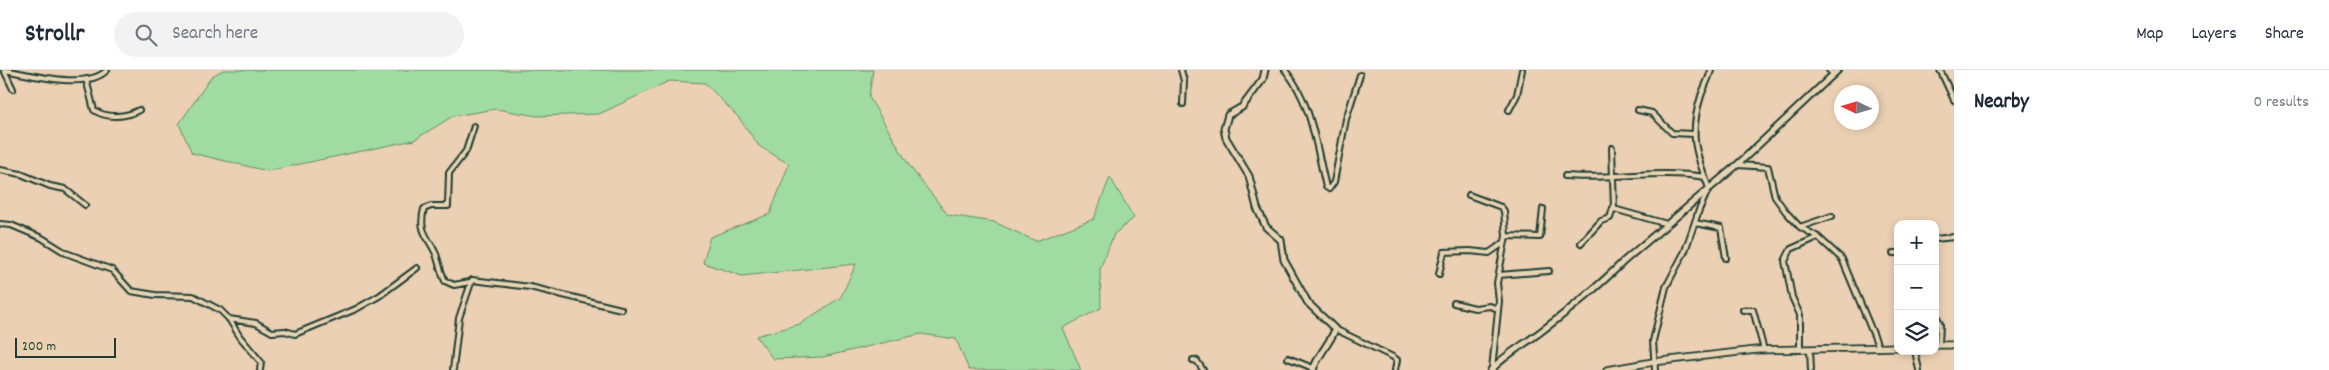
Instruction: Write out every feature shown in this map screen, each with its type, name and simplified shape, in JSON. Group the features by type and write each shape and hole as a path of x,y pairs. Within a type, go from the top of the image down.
{"main road":[{"path":"1939,345 1954,344"},
{"path":"1607,370 1654,362 1764,350 1894,347"}],"street":[{"path":"4,70 63,80 86,79 104,73 106,70"},
{"path":"4,70 13,89"},
{"path":"1181,70 1184,81 1183,104"},
{"path":"1265,70 1263,79 1242,107 1228,115 1225,124 1225,134 1249,176 1257,208 1263,222 1269,231 1281,240 1284,260 1312,308 1335,329 1393,356 1397,360 1395,370"},
{"path":"1286,70 1302,96 1326,187 1329,189 1334,182 1348,110 1360,75"},
{"path":"1509,110 1517,95 1522,70"},
{"path":"1655,370 1655,328 1666,287 1686,251 1709,188 1696,154 1693,134 1696,113 1711,70"},
{"path":"1940,70 1954,100"},
{"path":"1491,370 1502,358 1528,341 1608,276 1737,165 1833,71"},
{"path":"86,79 94,110 98,113 127,116 139,110"},
{"path":"1638,110 1652,113 1672,133 1693,134"},
{"path":"474,126 466,151 449,173 448,206 431,206 424,209 420,222 426,240 435,253 445,282 454,285 474,280 530,287 621,309"},
{"path":"1582,243 1588,239 1602,220 1610,218 1613,208 1614,176 1612,148"},
{"path":"1737,165 1768,167 1775,197 1800,227 1818,237 1846,265 1879,348"},
{"path":"0,170 21,174 50,186 65,189 85,205"},
{"path":"1565,176 1682,174 1705,177"},
{"path":"1469,195 1503,208 1506,236 1499,275 1495,355 1491,370"},
{"path":"1613,208 1667,224"},
{"path":"1506,236 1540,237 1543,209"},
{"path":"1800,227 1832,216"},
{"path":"1695,223 1721,228 1726,258"},
{"path":"0,224 11,225 42,238 66,253 112,270 131,291 155,295 193,296 220,310 230,319 240,337 261,362 260,370"},
{"path":"1800,350 1800,315 1792,297 1785,261 1791,249 1818,237"},
{"path":"1939,239 1954,237"},
{"path":"1439,274 1444,252 1470,251 1489,253 1504,242"},
{"path":"230,319 256,323 272,332 285,331 295,334 356,309 379,296 416,268"},
{"path":"1499,275 1549,271"},
{"path":"453,370 457,327 470,282"},
{"path":"1454,303 1475,308 1490,306 1498,309"},
{"path":"1744,310 1753,310 1764,350"},
{"path":"1288,358 1313,369 1320,352 1333,335 1335,329"},
{"path":"1810,349 1811,370"},
{"path":"1916,355 1919,370"},
{"path":"1193,360 1197,361 1203,370"}],"green space":[{"path":"223,70 873,70 869,97 910,167 948,215 994,222 1036,241 1094,219 1110,177 1134,218 1114,234 1100,269 1101,308 1063,328 1081,370 969,370 956,339 921,334 823,357 773,359 756,336 800,324 841,297 856,264 742,276 703,263 710,237 770,214 789,164 759,146 739,118 705,83 669,81 599,114 537,116 496,109 453,116 414,140 267,171 192,153 179,124 212,76"}]}
